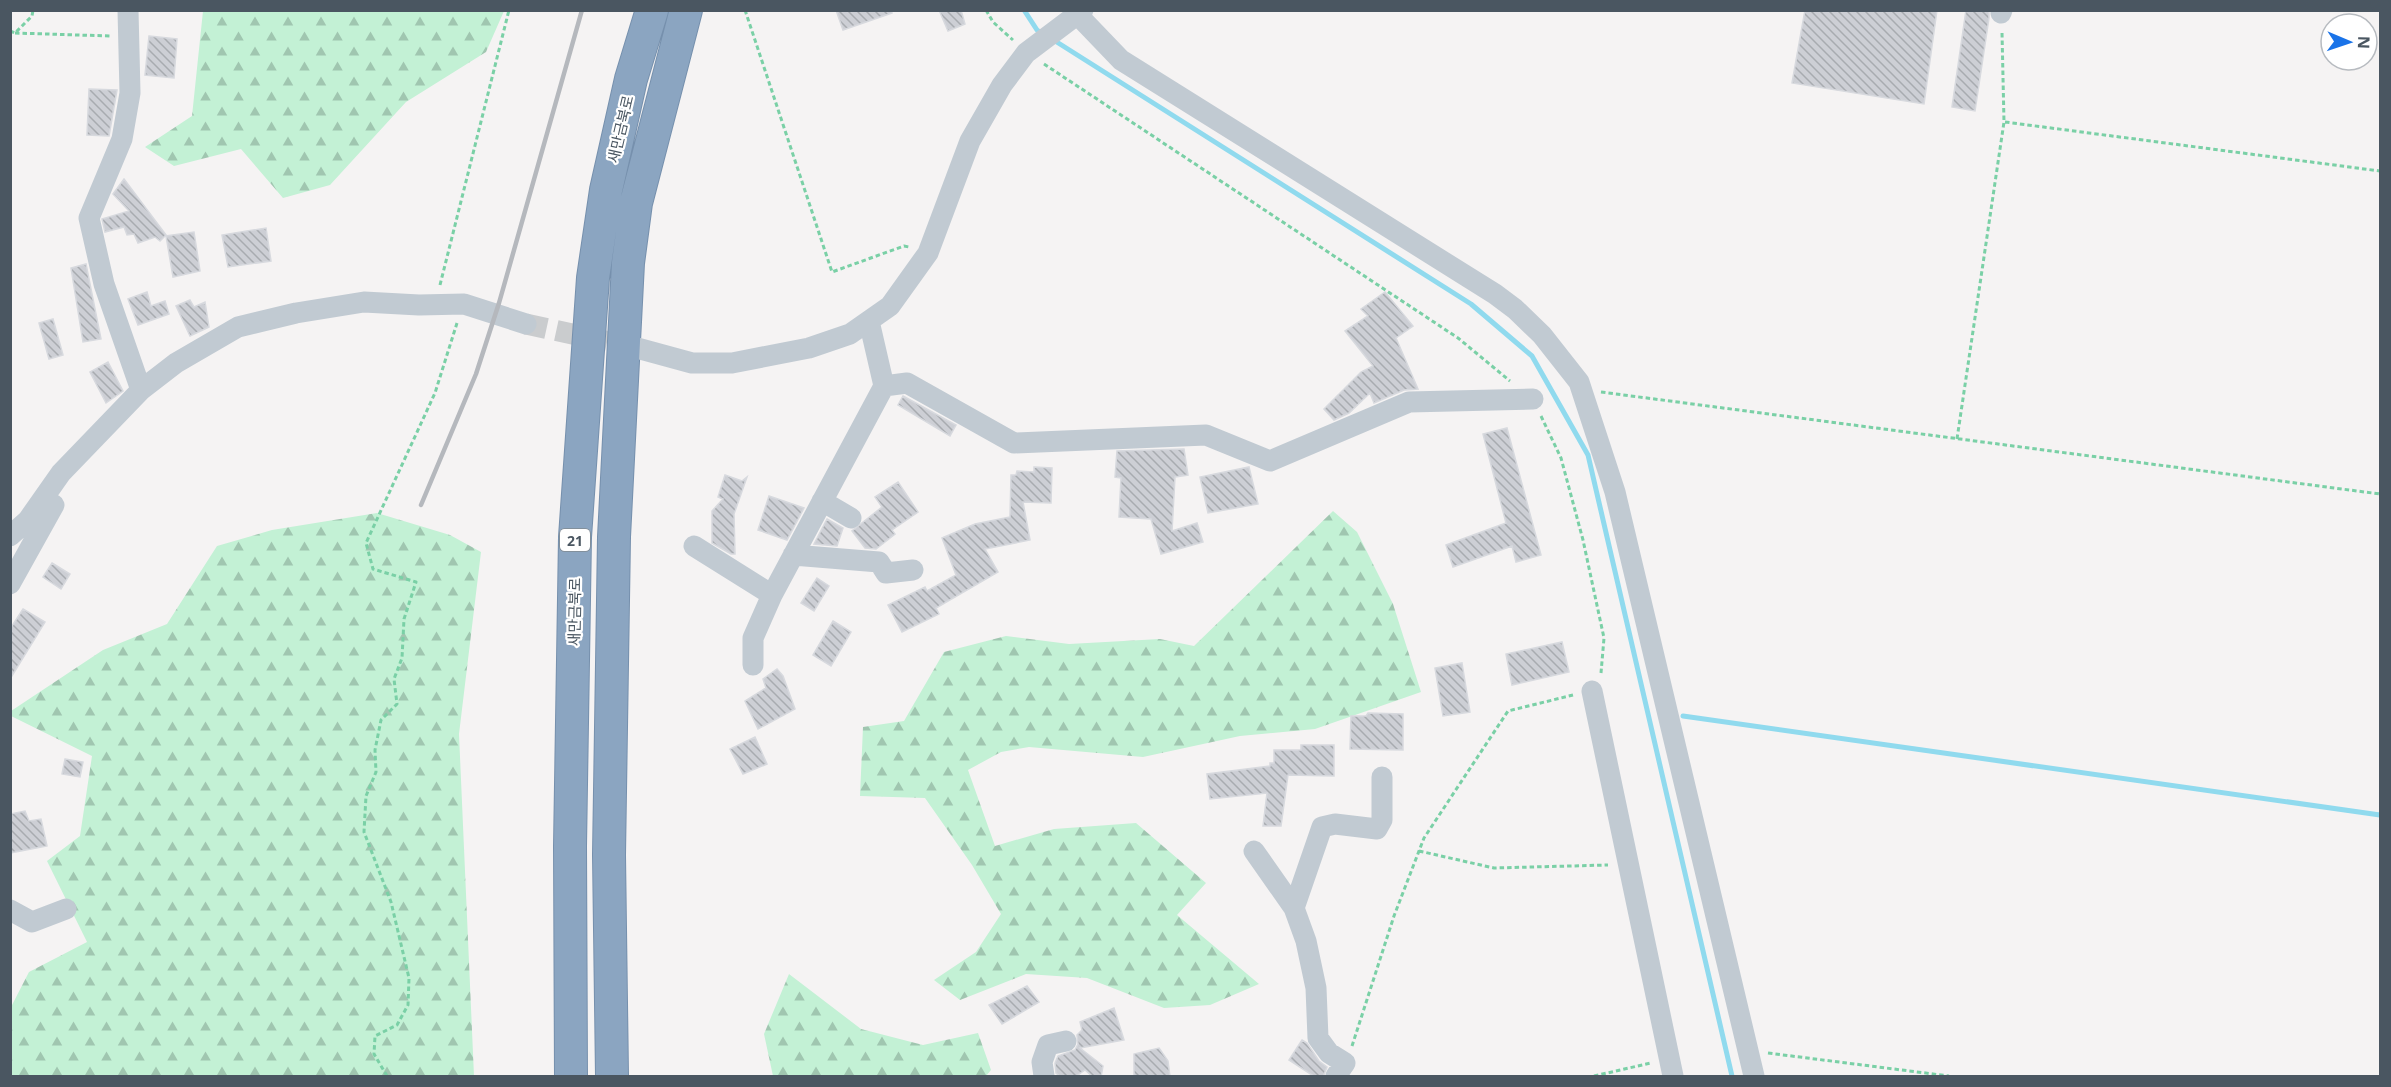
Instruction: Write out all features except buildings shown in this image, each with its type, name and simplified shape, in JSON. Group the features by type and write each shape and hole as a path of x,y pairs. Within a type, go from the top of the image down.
{"highway":[{"name":"새만금북로","path":"571,1077 570,846 575,537 592,290 606,190 631,79 652,10"},
{"path":"612,1077 609,855 614,537 628,263 636,203 686,10"}],"street":[{"path":"128,10 130,93 122,139 89,218 104,284 141,390"},
{"path":"637,348 692,363 732,363 809,348 850,334 890,306 928,253 970,141 1002,85 1026,53 1077,12 1121,60 1495,294 1515,309 1542,335 1580,382 1615,492 1754,1077"},
{"path":"10,536 28,520 61,472 141,390 176,363 238,327 296,313 363,302 464,304 526,324"},
{"path":"753,664 753,638 772,595 884,386 868,321"},
{"path":"884,386 907,383 1014,442 1206,435 1270,461 1409,402 1533,399"},
{"path":"10,584 58,498 61,472"},
{"path":"822,501 851,518"},
{"path":"694,546 772,595"},
{"path":"793,555 879,562 886,573 913,570"},
{"path":"1592,691 1671,1068"},
{"path":"1294,908 1322,828 1335,824 1377,830 1382,820 1382,777"},
{"path":"1254,851 1294,908 1306,942 1316,988 1318,1038 1340,1070"},
{"path":"10,910 32,922 66,909"},
{"path":"1044,1077 1042,1062 1048,1045 1066,1041"}],"path":[{"path":"13,32 32,16 33,10"},
{"path":"435,305 509,10"},
{"path":"745,10 832,272 904,246 928,253"},
{"path":"986,10 993,22 1026,53 1458,338 1533,399 1561,458 1583,540 1604,639 1599,689 1508,711 1424,838 1394,916 1351,1049 1340,1070"},
{"path":"1957,440 2004,122 2001,11"},
{"path":"13,32 130,37"},
{"path":"2004,122 2380,171"},
{"path":"387,1077 375,1054 375,1036 397,1025 408,1005 409,978 391,902 364,832 366,796 376,772 375,750 381,720 398,704 394,679 402,658 404,619 416,582 373,569 366,543 435,393 464,304"},
{"path":"1580,382 1604,393 2380,494"},
{"path":"1419,851 1494,868 1628,864"},
{"path":"1748,1052 1949,1077"},
{"path":"1594,1077 1671,1068"}],"green space":[{"path":"203,10 504,11 486,52 406,102 330,185 283,198 241,149 174,166 145,147 192,116"},
{"path":"1333,511 1357,532 1393,604 1421,692 1315,729 1240,736 1143,757 1029,747 1001,752 968,770 995,846 1054,829 1136,823 1206,883 1177,915 1259,984 1210,1005 1164,1008 1087,978 1026,974 960,1000 934,980 976,952 1001,914 972,865 925,798 860,796 863,727 904,721 944,652 1006,636 1069,644 1160,639 1194,646"},
{"path":"377,513 450,535 481,552 459,734 474,1076 11,1076 11,1007 29,972 87,942 47,861 80,836 92,756 11,716 11,711 103,650 167,624 217,546 272,530"},
{"path":"789,974 861,1029 923,1045 978,1033 991,1070 986,1076 773,1076 764,1034"}],"waterway":[{"path":"1024,10 1037,30 1044,35"},
{"path":"1052,39 1471,304 1532,356 1588,455 1732,1076"},
{"path":"1683,716 2380,815"}],"tunnel":[{"path":"526,324 637,348"}],"railway":[{"path":"421,505 476,374 499,303 582,10"}]}
